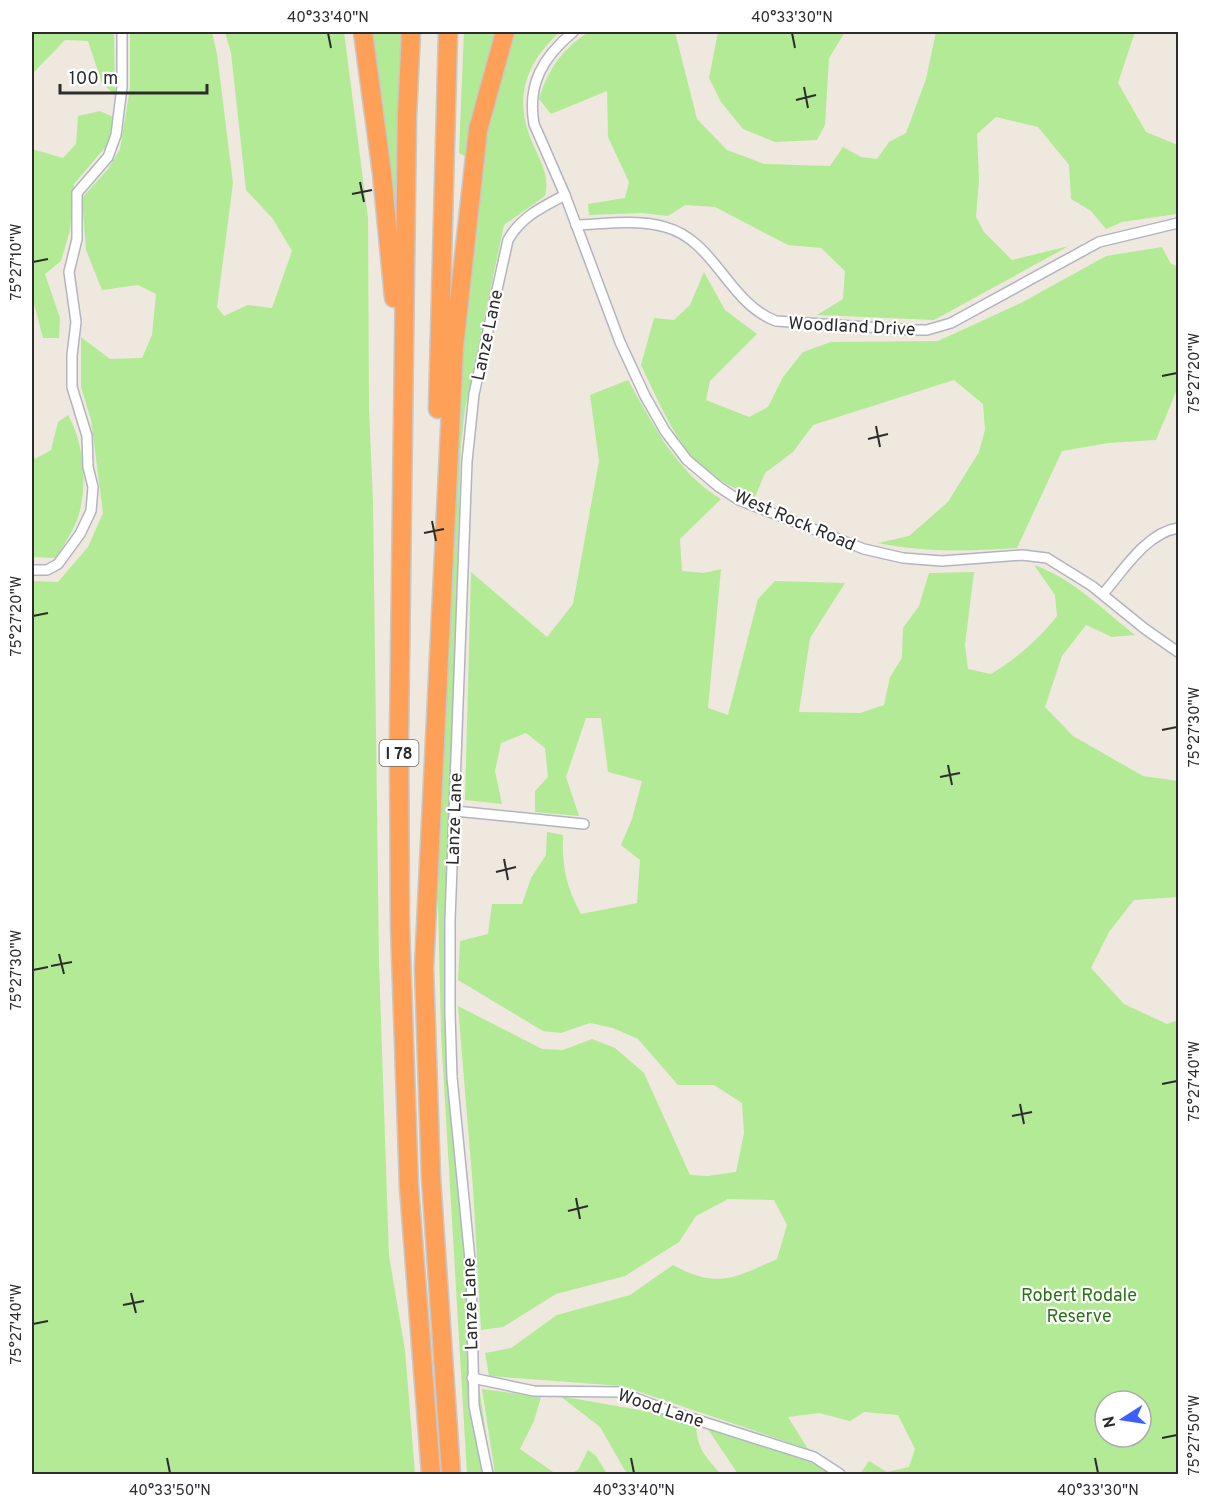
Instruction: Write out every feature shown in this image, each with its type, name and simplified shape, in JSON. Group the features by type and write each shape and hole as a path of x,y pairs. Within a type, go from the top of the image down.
{"highway":[{"path":"363,32 388,228 396,337 399,736"},
{"name":"I 78","path":"411,32 407,127 399,736 400,926 409,1187 431,1474"},
{"name":"I 78","path":"448,32 442,171 432,777 425,991 431,1178 452,1474"},
{"path":"432,777 454,347 478,130 505,32"}],"street":[{"path":"32,570 47,570 58,564 80,534 91,511 93,487 88,467 87,436 72,387 76,322 69,272 76,238 77,194 108,157 116,135 122,87 122,32"},
{"name":"West Rock Road","path":"573,32 545,60 534,86 532,99 539,138 565,195 620,342 645,396 675,446 700,472 719,488 755,507 879,553 942,561 1034,555 1059,563 1179,652"},
{"name":"Lanze Lane","path":"488,1474 474,1406 471,1270 453,1089 450,1014 450,920 466,461 474,394 508,240 514,230 529,215 565,195"},
{"name":"Woodland Drive","path":"576,225 649,224 679,232 697,245 745,303 765,317 776,321 927,330 951,323 1100,242 1179,223"},
{"path":"1102,594 1151,540 1168,530 1179,528"},
{"path":"454,811 584,824"},
{"name":"Wood Lane","path":"472,1378 534,1391 620,1392 672,1412 814,1456 840,1474"}],"green space":[{"path":"32,32 114,32 115,95 102,83 88,41 65,40 32,74"},
{"path":"130,32 212,32 217,54 233,183 217,307 224,316 248,305 272,308 292,251 273,219 246,190 231,53 225,32 344,32 368,218 369,409 373,502 379,962 389,1256 405,1350 415,1474 32,1474 32,581 58,582 88,547 103,513 91,420 81,387 81,337 110,359 142,358 152,335 156,294 138,285 102,290 86,250 82,198 108,169 120,149 130,88"},
{"path":"370,32 405,32 397,252"},
{"path":"464,32 497,32 477,99 466,157 459,153"},
{"path":"512,32 560,32 538,56 526,83 524,97 527,128 546,176 545,196 504,225 465,409 461,445 445,973 453,1136 470,1311 469,1379 478,1380 492,1474 467,1474 441,1034 438,901 442,741 447,600 455,530 457,401 483,136"},
{"path":"588,32 675,32 697,119 727,150 765,164 830,166 843,147 861,157 877,159 889,142 906,133 926,79 936,32 1135,32 1118,83 1146,132 1178,145 1178,211 1177,214 1122,222 1106,229 1091,211 1071,199 1069,165 1038,127 996,117 977,134 979,180 976,217 984,232 1012,260 1069,246 934,320 817,315 843,299 845,271 821,248 788,245 715,207 685,205 668,216 642,213 589,215 588,204 625,198 629,182 608,137 607,91 551,114 539,99 557,61"},
{"path":"718,32 845,32 829,58 825,125 817,140 775,142 743,129 721,102 709,78"},
{"path":"100,111 113,117 108,144 74,184 70,230 61,261 45,274 60,318 59,338 43,338 32,296 32,149 63,158 76,144 78,116"},
{"path":"1162,247 1171,264 1178,266 1178,387 1156,440 1109,443 1062,451 1017,548 931,550 878,543 909,536 948,502 979,452 985,430 983,404 954,380 813,425 793,452 765,473 755,497 715,477 693,459 668,420 641,365 654,318 674,320 690,305 704,272 725,310 757,334 710,381 706,400 749,417 768,407 783,377 803,352 831,342 938,341 1021,303 1106,256"},
{"name":"Robert Rodale Reserve","path":"628,380 678,461 705,488 721,499 680,539 682,571 704,573 721,569 708,708 728,715 758,599 775,581 845,583 810,638 799,712 860,713 884,705 890,677 902,658 903,628 919,606 929,573 974,572 965,645 968,669 991,674 1027,648 1057,616 1055,595 1034,565 1049,571 1075,587 1135,635 1112,637 1086,625 1062,656 1045,707 1073,736 1143,776 1178,781 1178,897 1134,900 1109,932 1091,968 1124,1004 1167,1024 1178,1020 1178,1474 860,1474 869,1461 887,1472 909,1467 915,1449 898,1415 864,1412 850,1421 819,1413 788,1417 808,1449 622,1386 489,1376 485,1353 511,1348 557,1315 630,1295 673,1265 689,1273 715,1279 738,1275 777,1259 787,1225 774,1200 728,1199 696,1216 679,1242 625,1276 556,1294 503,1327 481,1330 473,1188 458,1006 542,1049 563,1050 592,1039 615,1048 644,1073 690,1175 708,1176 736,1172 744,1133 742,1103 714,1085 678,1085 638,1039 613,1028 590,1023 561,1033 543,1031 458,980 460,941 488,934 492,904 522,904 531,878 546,855 547,832 563,835 566,876 581,914 637,903 640,860 621,845 632,819 642,781 608,772 601,718 586,718 566,777 579,816 535,812 535,791 548,777 545,748 526,733 501,743 495,771 502,804 465,800 471,572 547,637 573,604 599,461 590,395"},
{"path":"68,415 78,440 83,469 79,513 73,529 56,558 32,557 32,450 35,459 51,450 58,422"},
{"path":"482,1389 541,1397 534,1421 520,1449 556,1474 495,1474"},
{"path":"560,1396 667,1415 697,1423 700,1445 706,1457 721,1474 627,1474 600,1427"},
{"path":"705,1425 821,1466 832,1474 738,1474"},
{"path":"588,1450 596,1456 607,1474 569,1474 578,1470"}]}
